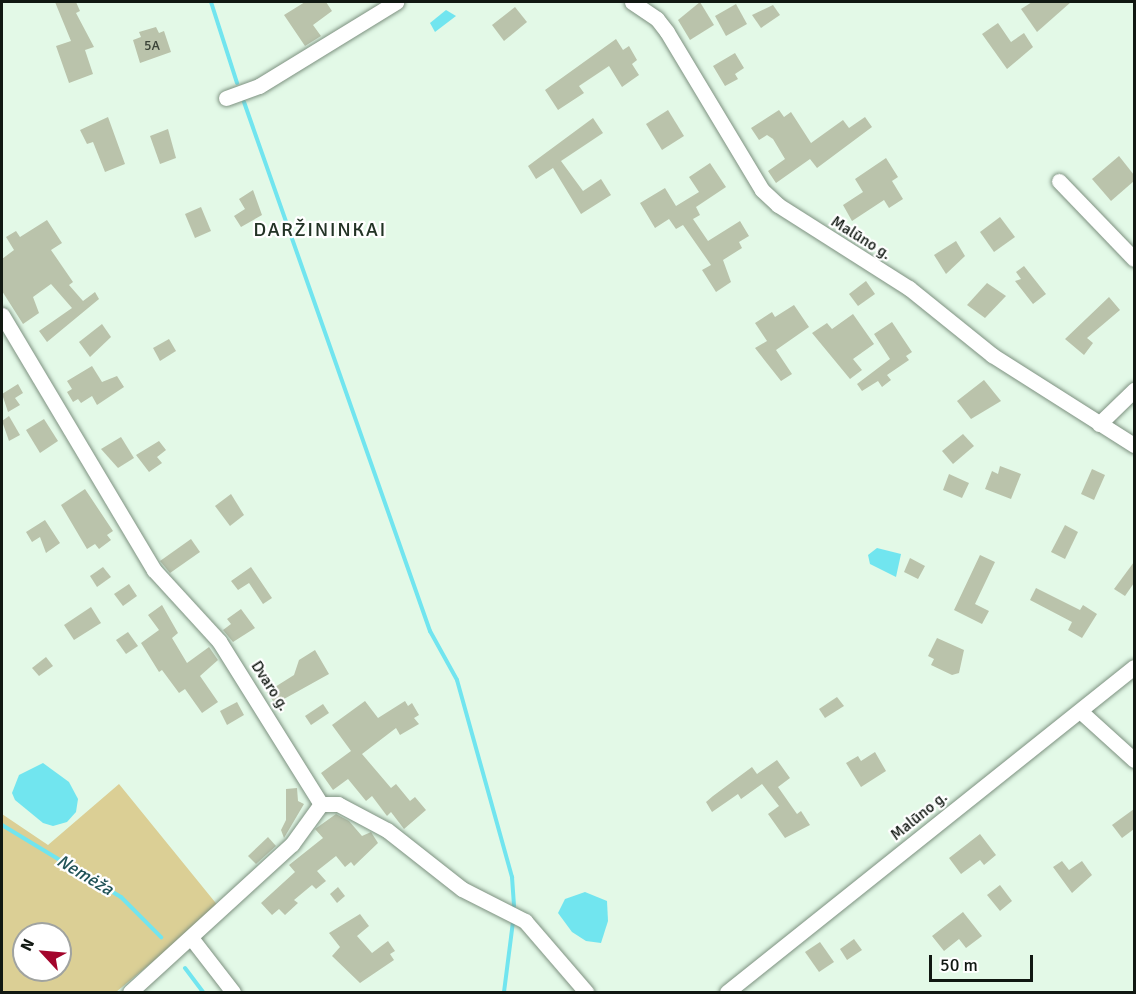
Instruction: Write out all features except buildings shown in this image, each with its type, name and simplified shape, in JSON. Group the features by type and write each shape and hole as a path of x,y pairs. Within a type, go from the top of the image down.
{"street":[{"path":"226,98 287,70 396,2"},
{"name":"Malūno g.","path":"632,2 657,19 667,32 762,190 806,225 909,288 992,355 1134,445"},
{"path":"1059,181 1134,259"},
{"name":"Dvaro g.","path":"2,315 154,570 219,642 321,804"},
{"path":"1099,424 1134,390"},
{"name":"Malūno g.","path":"727,993 1134,667"},
{"path":"1080,711 1134,760"},
{"path":"130,993 192,939 292,844 321,804 338,804 387,830 462,889 525,921 585,993"},
{"path":"192,939 233,993"}],"shaded area":[{"path":"119,784 219,907 116,992 2,992 2,814 48,845"}],"water":[{"path":"446,10 456,16 435,32 430,23"},
{"path":"877,548 901,554 896,577 870,564 868,555"},
{"path":"43,763 69,782 78,799 76,812 67,822 53,826 43,823 15,800 12,793 19,775"},
{"path":"585,892 607,901 608,921 601,943 586,941 572,932 558,913 565,899"}],"waterway":[{"path":"211,2 237,83"},
{"path":"244,102 430,631 457,680 512,877 514,906"},
{"name":"Nemėža","path":"2,825 121,897 161,937"},
{"path":"504,992 513,922"},
{"name":"Nemėža","path":"185,968 203,992"}],"district":[{"name":"DARŽININKAI","path":"320,229"}]}
